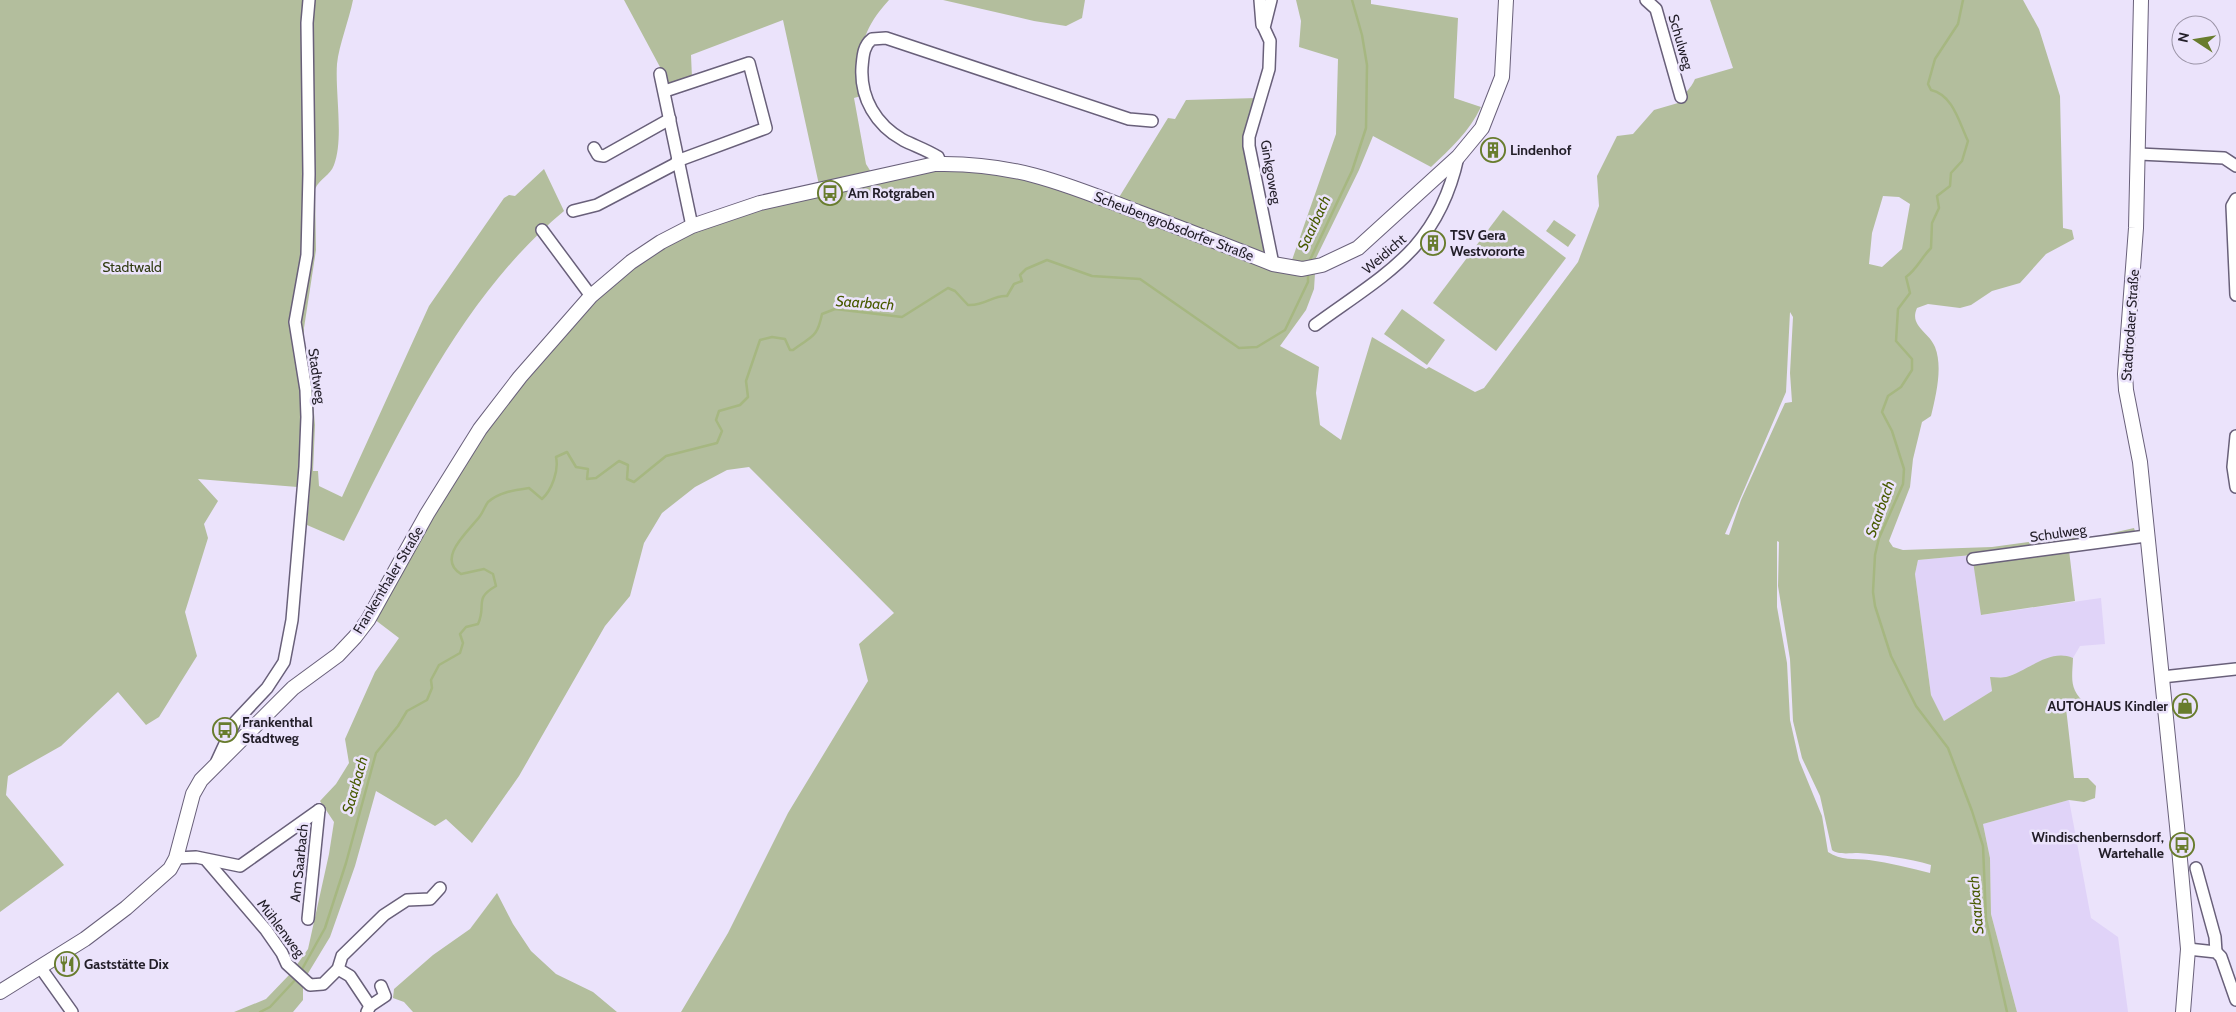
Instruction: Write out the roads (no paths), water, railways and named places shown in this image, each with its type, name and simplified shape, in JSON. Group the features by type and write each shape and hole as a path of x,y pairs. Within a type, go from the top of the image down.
{"main road":[{"name":"Scheubengrobsdorfer Straße","path":"591,296 631,262 661,242 692,226 760,203 941,164 993,166 1051,178 1273,264 1302,269 1322,266 1358,248 1458,157 1482,128 1502,77 1506,0"},
{"name":"Stadtrodaer Straße","path":"2141,0 2136,228 2125,374 2126,390 2140,462 2188,949 2184,1012"},
{"name":"Frankenthaler Straße","path":"0,992 85,939 126,908 170,869 176,858 193,794 201,780 293,688 338,655 355,637 368,620 427,514 480,429 520,377 591,296"}],"street":[{"name":"Stadtweg","path":"216,763 235,722 266,688 284,662 292,620 307,417 306,390 295,322 306,255 309,174 307,23 309,0"},
{"name":"Ginkgoweg","path":"1260,0 1262,23 1270,41 1269,69 1249,137 1249,146 1273,264"},
{"name":"Ginkgoweg","path":"1264,28 1271,0"},
{"name":"Schulweg","path":"1646,0 1656,9 1681,97"},
{"path":"941,164 938,157 902,140 868,106 862,75 864,49 872,39 886,38 1130,119 1152,121"},
{"path":"573,212 597,205 677,162 766,128 749,63 665,91"},
{"path":"660,74 692,226"},
{"path":"594,148 598,156 604,156 670,119"},
{"path":"2139,154 2224,158 2236,166"},
{"name":"Weidicht","path":"1315,325 1399,264 1425,236 1451,186 1458,157"},
{"path":"2236,199 2232,206 2236,295"},
{"path":"542,230 591,296"},
{"path":"2236,436 2233,467 2236,487"},
{"name":"Schulweg","path":"1973,559 2146,536"},
{"path":"2162,677 2236,669"},
{"name":"Am Saarbach","path":"207,861 240,866 319,810 308,919"},
{"path":"176,858 196,857 207,861"},
{"name":"Mühlenweg","path":"207,861 266,930 282,953 287,964 310,985 323,984 338,968 342,956 384,915 407,900 430,899 440,888"},
{"path":"2196,868 2215,937 2216,952 2221,958 2236,1000"},
{"path":"2188,949 2216,952"},
{"path":"40,967 72,1012"},
{"path":"338,968 350,976 369,1009 384,996 381,986"}],"waterway":[{"name":"Saarbach","path":"1309,262 1352,171 1366,128 1367,65 1362,35 1352,0"},
{"name":"Saarbach","path":"1963,0 1958,24 1935,59 1928,84 1931,90 1945,97 1950,103 1968,141 1962,161 1951,173 1950,186 1937,196 1939,208 1932,223 1931,248 1906,277 1910,293 1898,309 1896,341 1912,359 1912,370 1901,387 1888,396 1882,412 1892,431 1904,469 1903,484 1879,538 1875,555 1873,592 1875,606 1891,656 1916,706 1948,748 1972,811 1983,846 1986,919 2007,1012"},
{"name":"Saarbach","path":"301,971 325,928 346,863 376,753 398,726 407,711 427,700 432,688 431,680 439,665 460,653 463,643 460,634 466,627 478,624 483,599 496,586 493,574 484,569 461,574 454,567 452,560 457,544 492,499 507,492 529,488 542,499 554,479 556,457 567,452 576,467 588,469 587,479 596,478 619,461 628,465 627,479 634,482 666,456 717,443 722,431 716,420 719,411 740,405 748,397 746,381 760,340 772,337 785,339 790,350 793,350 815,333 822,314 835,309 902,317 948,288 955,291 968,305 980,304 997,297 1007,296 1014,284 1022,281 1020,275 1026,269 1047,260 1092,276 1140,279 1239,348 1257,347 1285,330 1308,282 1308,272"},
{"name":"Saarbach","path":"260,1012 270,1007 297,978"}],"place":[{"name":"Lindenhof","path":"1493,150"},
{"name":"Am Rotgraben","path":"830,193"},
{"name":"TSV Gera Westvororte","path":"1433,243"},
{"name":"AUTOHAUS Kindler","path":"2185,706"},
{"name":"Frankenthal Stadtweg","path":"225,730"},
{"name":"Windischenbernsdorf, Wartehalle","path":"2182,845"},
{"name":"Gaststätte Dix","path":"67,964"}],"park label":[{"name":"Stadtwald","path":"132,267"}]}
